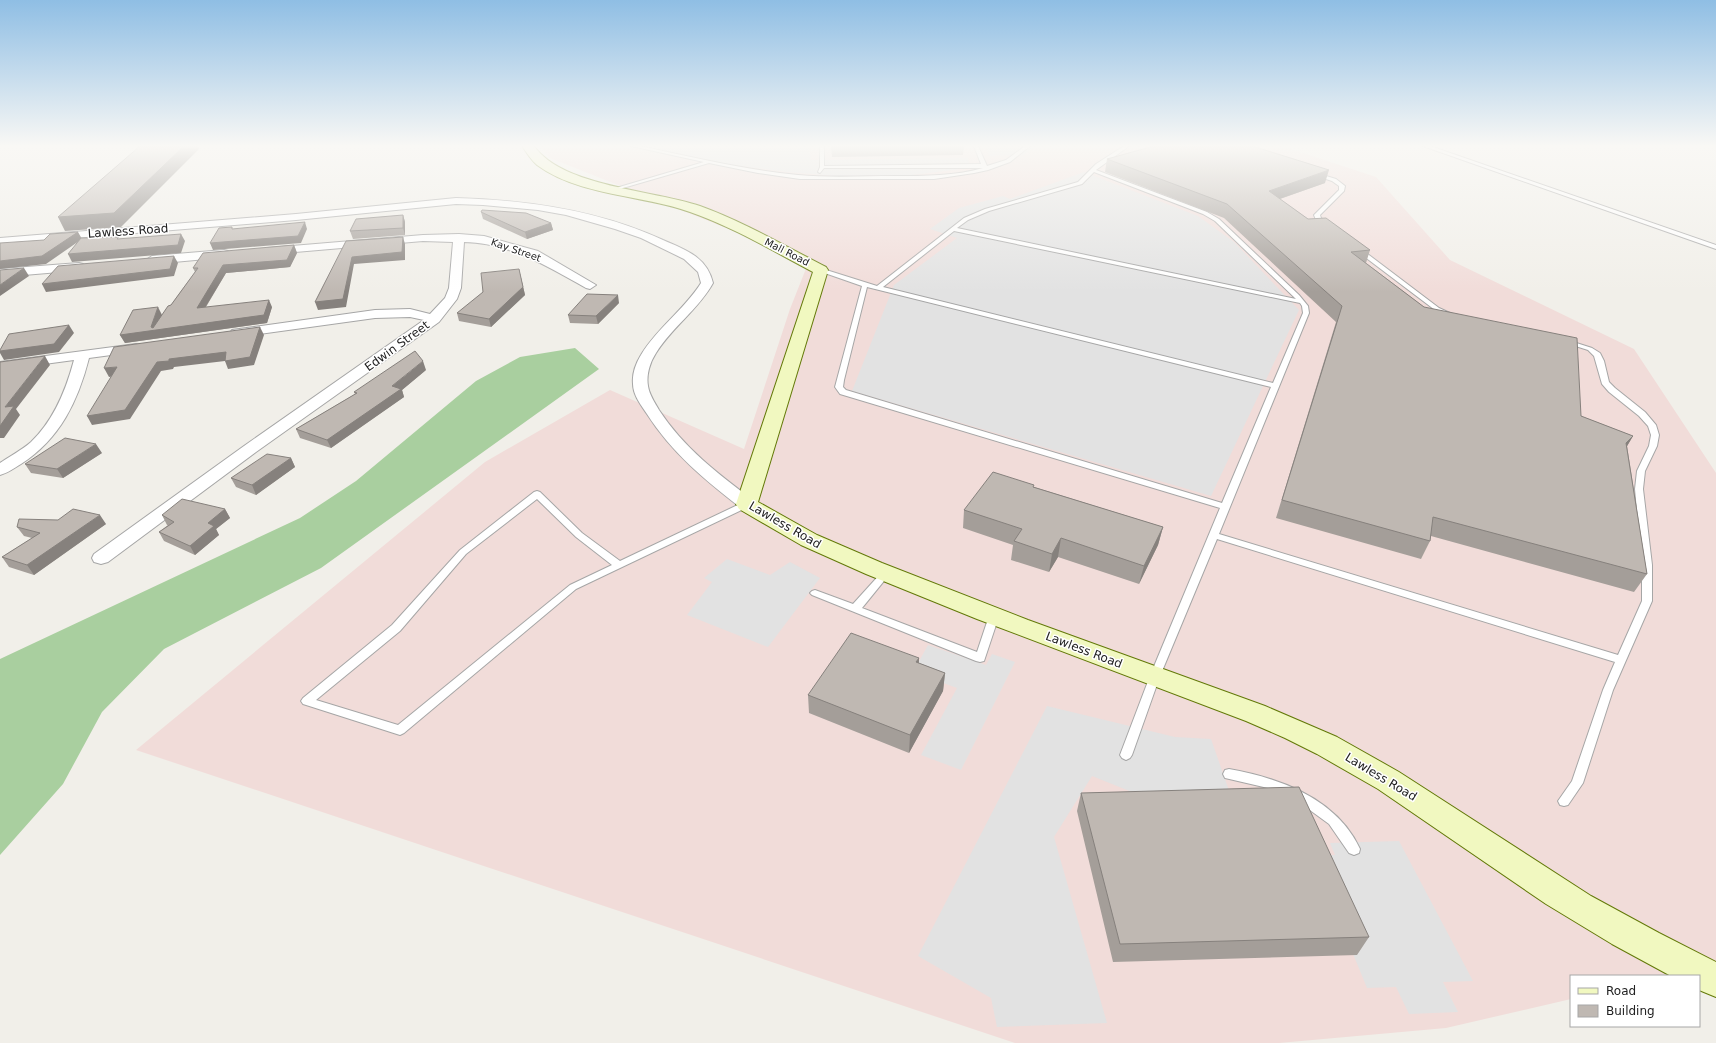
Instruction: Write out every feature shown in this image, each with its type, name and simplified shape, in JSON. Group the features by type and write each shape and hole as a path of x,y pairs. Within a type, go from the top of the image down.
{"street":[{"name":"Mall Road","path":"648,195 696,209 727,222 821,270 747,504"},
{"name":"Lawless Road","path":"0,241 469,201 504,203 562,211 634,232 662,243 694,261 704,272 707,283 701,294 688,310 650,350 642,365 640,385 645,400 664,430 683,452 699,467 747,504 771,520 801,536 885,574 1294,729 1360,762 1537,880 1593,915 1663,954 1716,980"},
{"name":"Kay Street","path":"259,251 423,238 459,237 484,239 534,254 590,285"},
{"path":"434,319 451,298 455,288 459,237"},
{"path":"143,261 236,253"},
{"path":"0,273 90,266"},
{"name":"Edwin Street","path":"226,335 374,314 410,313 434,319"},
{"name":"Edwin Street","path":"101,558 250,449 385,356 434,319"},
{"path":"0,366 151,346"},
{"path":"0,470 35,446 66,406 83,355"}],"lane":[{"path":"878,288 952,229 975,214 1040,195"},
{"path":"1126,755 1155,676 1306,313 1302,302 1217,220 1205,213 1157,195"},
{"path":"1336,233 1323,224 1317,214 1337,195"},
{"path":"1565,195 1716,247"},
{"path":"952,229 1302,302"},
{"path":"1355,247 1437,309 1460,319"},
{"path":"821,270 865,285 1275,386"},
{"path":"865,285 840,380 839,387 843,392 1225,507"},
{"path":"1554,338 1578,344 1590,349 1600,361 1605,382 1612,390 1642,414 1652,425 1655,435 1653,446 1641,471 1639,489 1647,565 1646,601 1608,690 1577,783 1564,801"},
{"path":"619,565 579,535 537,494 463,552 396,628 307,701 400,730 573,587 747,504"},
{"path":"1213,535 1621,660"},
{"path":"855,609 885,574"},
{"path":"815,593 980,658 994,616"},
{"path":"1229,774 1253,777 1300,796 1331,818 1354,849"}],"shaded area":[{"path":"642,195 1392,195 1450,260 1634,349 1716,473 1716,966 1676,975 1570,975 1570,999 1446,1028 1279,1043 1015,1043 136,750 485,462 610,390 744,449 790,309 809,261"},
{"path":"1022,195 1143,195 1198,216 1234,242 1299,310 1211,496 852,391 894,285 957,238 930,229 959,208 1003,196 1010,199"},
{"path":"727,559 770,575 790,562 820,578 768,647 687,615 712,582 704,578"},
{"path":"928,645 986,665 992,654 1015,662 961,770 921,755 957,688 913,672"},
{"path":"1047,706 1175,737 1211,739 1233,802 1147,798 1092,776 1054,837 1107,1023 997,1027 991,998 918,956"},
{"path":"1399,841 1473,981 1443,982 1458,1012 1409,1014 1396,987 1367,988 1313,856 1335,855 1330,843"}],"green space":[{"path":"575,348 599,369 321,568 164,649 102,712 63,784 0,855 0,659 300,518 356,481 476,381 520,357"}],"building":[{"path":"84,195 133,195 114,213 58,217"},
{"path":"1202,195 1274,195 1308,219 1326,218 1370,250 1351,252 1424,307 1577,338 1581,416 1633,436 1626,443 1647,574 1433,517 1430,541 1282,500 1342,306 1227,204"},
{"path":"482,210 526,213 551,223 525,232 481,212"},
{"path":"403,215 403,228 350,231 356,219"},
{"path":"305,222 298,236 210,243 219,228 232,227 232,229"},
{"path":"78,232 42,256 0,261 0,243 44,240 50,234"},
{"path":"181,234 178,245 68,254 81,238 119,237 117,239"},
{"path":"403,237 402,252 352,257 343,299 315,302 346,241"},
{"path":"294,245 287,260 223,265 197,308 269,300 264,315 120,335 133,310 158,307 151,327 153,328 198,268 193,268 203,253"},
{"path":"174,256 170,269 42,284 58,266"},
{"path":"24,268 0,285 0,270"},
{"path":"519,269 523,287 489,319 457,313 483,292 481,273"},
{"path":"587,294 618,295 596,316 568,315"},
{"path":"69,325 54,344 0,351 9,334"},
{"path":"260,327 250,357 225,361 226,352 169,359 169,361 157,362 125,410 87,416 117,367 104,368 114,347"},
{"path":"415,351 423,361 392,386 401,389 327,440 296,429 357,393 354,392"},
{"path":"45,356 5,407 14,406 0,426 0,362"},
{"path":"65,438 96,444 57,469 25,464"},
{"path":"267,454 291,458 252,485 231,478"},
{"path":"993,472 1034,485 1033,487 1163,527 1144,566 1061,538 1052,554 1014,541 1022,529 964,510"},
{"path":"182,499 225,509 208,523 214,526 190,546 159,532 174,522 162,515"},
{"path":"73,509 100,515 27,565 2,557 40,533 17,527 19,519 58,520"},
{"path":"851,633 919,658 916,662 945,673 910,735 808,695"},
{"path":"1299,787 1369,937 1120,944 1081,793"}]}
